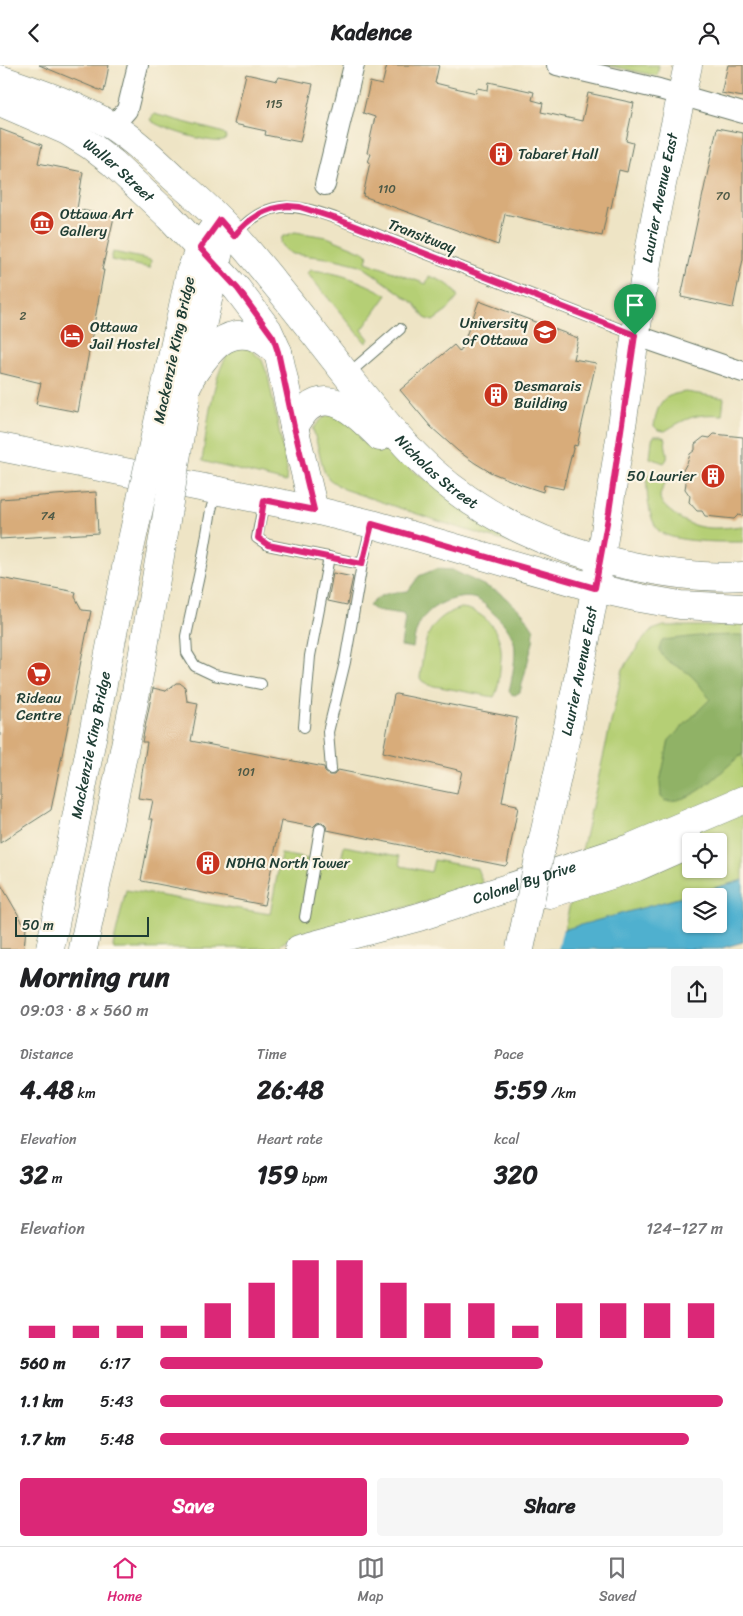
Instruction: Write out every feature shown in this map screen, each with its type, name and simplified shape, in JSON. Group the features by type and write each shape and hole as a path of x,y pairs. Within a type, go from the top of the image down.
{"main road":[{"name":"Laurier Avenue East","path":"520,949 567,735 601,559 635,335 656,214 688,65"},
{"name":"Waller Street","path":"0,79 74,106 112,127 153,159 227,228"},
{"name":"Waller Street","path":"0,102 67,131 92,147 134,181 208,257"},
{"name":"Mackenzie King Bridge","path":"83,949 136,692 163,539 179,392 188,282 208,257 227,228"},
{"name":"Nicholas Street","path":"227,228 396,433 433,472 467,497 504,520 560,546 601,559 692,576 743,577"},
{"path":"208,257 238,289 268,330 278,352 314,510"},
{"path":"179,392 215,345 228,337 238,334 254,336 278,352"},
{"name":"Mackenzie King Bridge","path":"50,949 128,558 179,392"},
{"path":"294,427 306,410 313,405 323,401 333,402 354,414 408,460 421,468 433,472"},
{"path":"0,447 314,510 372,524 595,588 680,605 743,608"},
{"name":"Colonel By Drive","path":"299,949 419,917 630,848 743,800"},
{"name":"Colonel By Drive","path":"709,833 743,814"},
{"name":"Colonel By Drive","path":"350,949 426,929 627,870 682,847"}],"street":[{"path":"112,127 127,110 138,65"},
{"path":"325,185 354,65"},
{"path":"557,65 653,88 743,113"},
{"path":"635,335 743,372"}],"lane":[{"name":"Transitway","path":"227,228 277,207 300,207 334,218 635,335"},
{"path":"347,375 400,329"},
{"path":"216,491 186,636 187,653 195,666 214,675 261,683"},
{"path":"264,500 258,538 268,545 362,564"},
{"path":"331,769 328,732 344,663 362,564 372,524"},
{"path":"304,727 310,656 329,557"},
{"path":"305,917 320,829"}],"green space":[{"path":"606,65 659,65 657,76"},
{"path":"154,114 221,132 225,134 226,138 224,141 208,140 175,131 150,120"},
{"path":"295,232 327,237 368,254 366,262 426,284 429,276 446,283 458,297 447,311 433,321 425,318 415,304 360,265 335,259 293,254 286,250 281,243 282,237"},
{"path":"113,252 151,260 150,268 111,260"},
{"path":"310,270 350,278 387,295 362,330 369,339 366,343 307,273"},
{"path":"242,347 250,349 262,360 268,376 287,469 286,482 202,461 208,419 221,368 227,356 234,349"},
{"path":"686,392 724,398 722,415 699,416 679,423 665,431 658,430 654,426 657,411 662,401 671,395"},
{"path":"335,413 374,439 415,472 540,552 453,526 343,489 329,479 324,471 313,429 322,419"},
{"path":"654,436 661,436 666,439 667,457 664,463 650,458"},
{"path":"664,474 666,482 661,491 660,498 670,511 687,523 696,526 723,528 743,526 743,542 687,540 675,538 659,531 652,520 650,512 647,496 647,475"},
{"path":"436,569 452,570 500,593 523,613 534,630 533,642 520,692 515,695 509,691 515,660 513,638 500,619 477,599 467,597 454,599 430,610 420,622 413,648 401,646 405,618 403,614 375,610 369,606 373,601 382,596 408,591 419,576"},
{"path":"461,608 476,612 488,621 500,642 501,655 498,684 494,697 429,685 420,678 428,635 440,619"},
{"path":"743,624 743,880 714,888 682,888 682,897 564,930 623,669 641,642 652,630 664,626"},
{"path":"743,635 743,754 699,791 678,800 665,801 661,797 660,782 669,740 710,699 692,677 662,655 660,646 663,640 699,636"},
{"path":"344,846 399,856 401,866 431,872 434,860 477,868 483,884 419,904 293,936 280,945 270,948 114,949 113,946 126,890 270,914 281,854 340,865"}],"water":[{"path":"743,880 743,942 719,949 494,949 682,897 682,933 727,933 727,888 714,888"}],"pier":[{"path":"563,928 558,949 492,948 494,946"}],"building":[{"path":"39,65 109,65 104,92"},
{"name":"Tabaret Hall","path":"387,65 439,65 435,83 476,93 477,88 488,90 489,82 534,92 532,100 543,103 541,112 582,121 588,93 634,103 626,141 633,143 627,172 619,170 611,208 608,207 602,236 505,214 498,245 363,196 371,154 367,153 375,117 363,113 370,82 382,85"},
{"path":"728,65 743,65 743,97 721,93"},
{"path":"246,74 277,81 279,77 313,84 300,142 265,135 266,131 234,124"},
{"path":"717,128 743,133 743,259 733,308 681,297"},
{"path":"0,129 42,145 38,163 83,172 77,209 114,217 102,270 104,270 78,412 36,404 41,383 0,373"},
{"name":"Desmarais Building","path":"479,301 578,338 573,359 596,363 577,446 574,445 563,489 544,485 543,492 490,472 475,463 431,427 400,390 454,345 460,352"},
{"name":"50 Laurier","path":"714,434 743,437 743,516 738,515 734,519 705,516 702,511 697,511 689,502 690,496 685,489 686,483 682,472 690,454 695,450 695,444 704,437 710,438"},
{"path":"96,492 98,533 0,539 0,499"},
{"path":"333,573 353,577 347,605 328,601"},
{"name":"Rideau Centre","path":"0,578 76,592 75,597 82,610 91,611 51,810 0,843"},
{"path":"176,683 180,683 185,687 187,701 198,703 191,741 324,767 325,772 329,775 334,775 338,770 457,794 462,771 383,752 394,695 517,718 502,802 517,805 516,807 518,807 507,864 505,866 327,830 322,822 317,823 313,827 281,821 264,905 142,881 153,819 149,819 153,800 138,798 147,742 142,742 153,688 166,691"},
{"path":"0,883 26,928 24,949 0,949"}],"place":[{"name":"Tabaret Hall","path":"501,154"},
{"name":"Ottawa Art Gallery","path":"42,223"},
{"name":"University of Ottawa","path":"545,332"},
{"name":"Ottawa Jail Hostel","path":"72,336"},
{"name":"Desmarais Building","path":"496,395"},
{"name":"50 Laurier","path":"713,476"},
{"name":"Rideau Centre","path":"39,674"},
{"name":"NDHQ North Tower","path":"208,863"}],"route":[{"path":"288,206 300,207 334,218 635,335 609,512 595,588 372,524 362,564 268,545 258,538 264,500 314,510 273,337 238,289 200,248 220,220 234,236 249,220 267,210 288,206"}]}
